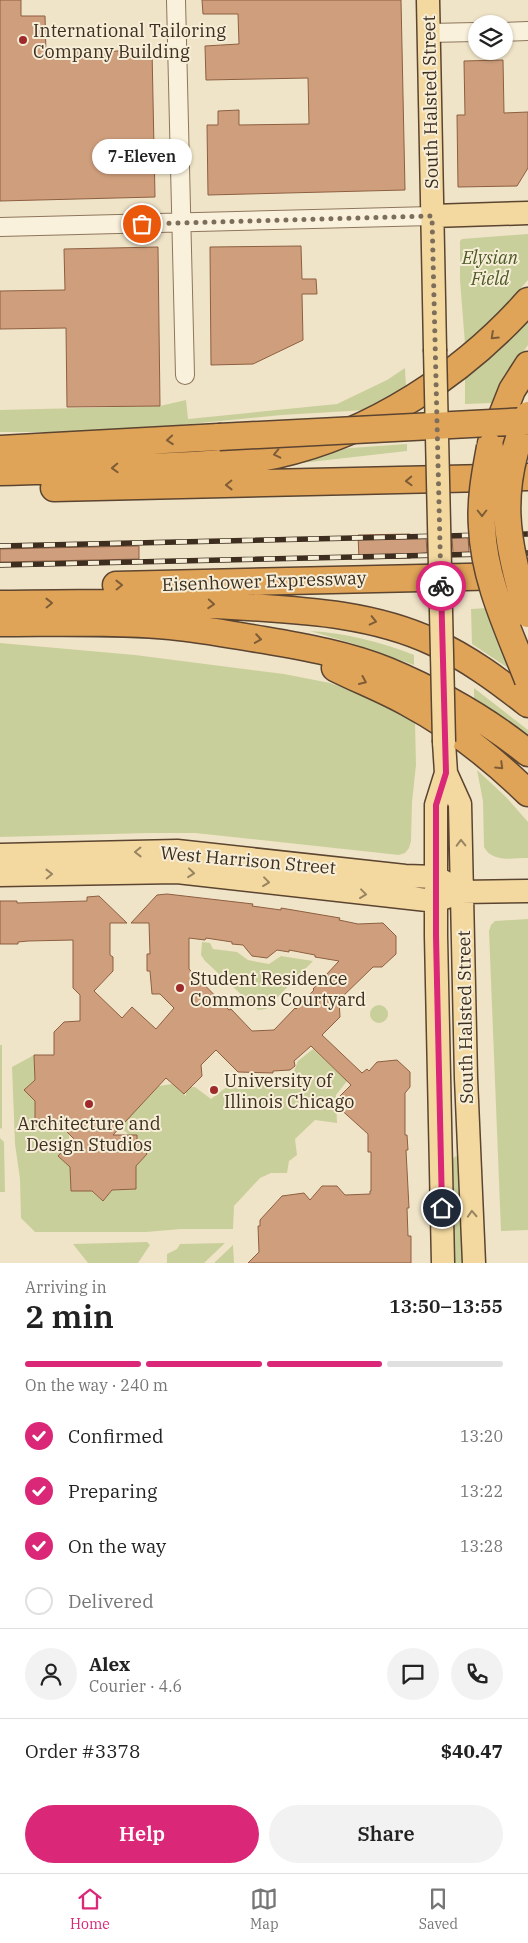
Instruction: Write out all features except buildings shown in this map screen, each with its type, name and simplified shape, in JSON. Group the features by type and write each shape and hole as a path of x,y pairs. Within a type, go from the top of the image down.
{"highway":[{"path":"0,472 205,465 277,455 310,445 366,423 401,405 450,374 491,339 528,301"},
{"path":"528,365 512,390 490,447 483,486 482,527 493,587 528,680"},
{"path":"528,415 514,455 506,506 507,531 512,558 528,614"},
{"path":"0,449 528,420"},
{"path":"0,489 528,477"},
{"name":"Eisenhower Expressway","path":"0,587 528,575"},
{"path":"0,604 196,603 349,616 382,624 432,642 480,669 528,704"},
{"path":"0,623 128,623 171,626 288,644 351,658 387,670 430,690 471,713 528,753"},
{"path":"288,644 408,702 458,733 493,759 528,793"}],"main road":[{"name":"South Halsted Street","path":"428,0 444,742 446,773 460,804 466,1078 474,1263"},
{"path":"432,216 528,213"},
{"name":"South Halsted Street","path":"443,1263 436,805 446,773"},
{"name":"West Harrison Street","path":"0,855 178,850 396,875 436,877 461,892"},
{"name":"West Harrison Street","path":"0,875 177,872 436,901 461,892 528,891"}],"street":[{"path":"176,0 185,375"},
{"path":"513,32 528,31"},
{"path":"429,33 468,32"},
{"path":"0,227 432,216"}],"green space":[{"name":"Elysian Field","path":"528,234 528,280 494,319 465,344 460,280 460,241 462,239"},
{"path":"528,321 528,345 510,370 499,395 493,403 465,404 465,379 498,352"},
{"path":"405,368 406,387 366,410 282,415 159,427 64,432 0,432 0,410 160,406 186,400 188,419 337,404 387,380"},
{"path":"407,444 407,451 301,463 300,461 337,449"},
{"path":"489,608 514,672 472,644 471,609"},
{"path":"310,631 350,636 389,646 414,655 414,665 351,643"},
{"path":"0,643 135,655 284,674 330,683 366,696 415,721 416,765 409,848 405,853 399,855 195,833 0,837"},
{"path":"474,688 528,730 528,737 474,700"},
{"path":"477,770 506,797 528,822 528,858 497,858 484,847 483,801"},
{"path":"528,919 528,1230 501,1231 489,931 495,921"},
{"path":"202,942 210,943 213,949 237,952 248,960 269,964 281,956 313,961 266,1009 258,1010 205,961 201,955"},
{"path":"375,1005 383,1005 388,1010 386,1021 375,1023 370,1018 370,1010"},
{"path":"0,1045 2,1045 2,1129 0,1128"},
{"path":"313,1049 347,1081 336,1095 337,1123 315,1120 295,1139 297,1155 289,1161 287,1173 271,1173 260,1178 234,1206 233,1229 181,1229 146,1232 35,1232 21,1218 20,1179 15,1144 12,1067 34,1055 35,1080 24,1090 35,1101 36,1125 59,1124 69,1135 69,1144 58,1156 70,1167 71,1191 91,1191 103,1201 112,1190 136,1189 136,1166 147,1154 137,1143 137,1135 129,1135 119,1126 159,1086 172,1084 186,1096 186,1087 195,1087 211,1099 228,1086 289,1084 298,1061"},
{"path":"0,1138 4,1142 5,1192 0,1192"},
{"path":"456,1156 459,1159 466,1263 454,1263 451,1160"},
{"path":"147,1242 150,1245 138,1263 88,1263 73,1244"},
{"path":"225,1243 204,1263 167,1263 167,1254 177,1249 180,1244"},
{"path":"233,1245 234,1263 214,1263"}],"railway":[{"path":"0,546 528,534"},
{"path":"0,565 528,553"}],"way so far":[{"path":"142,224 432,216 441,586"}],"place":[{"name":"International Tailoring Company Building","path":"23,40"},
{"name":"7-Eleven","path":"142,224"},
{"name":"Student Residence Commons Courtyard","path":"180,988"},
{"name":"University of Illinois Chicago","path":"214,1090"},
{"name":"Architecture and Design Studios","path":"89,1104"}],"route":[{"path":"441,586 446,773 436,805 436,936 442,1208"}]}
